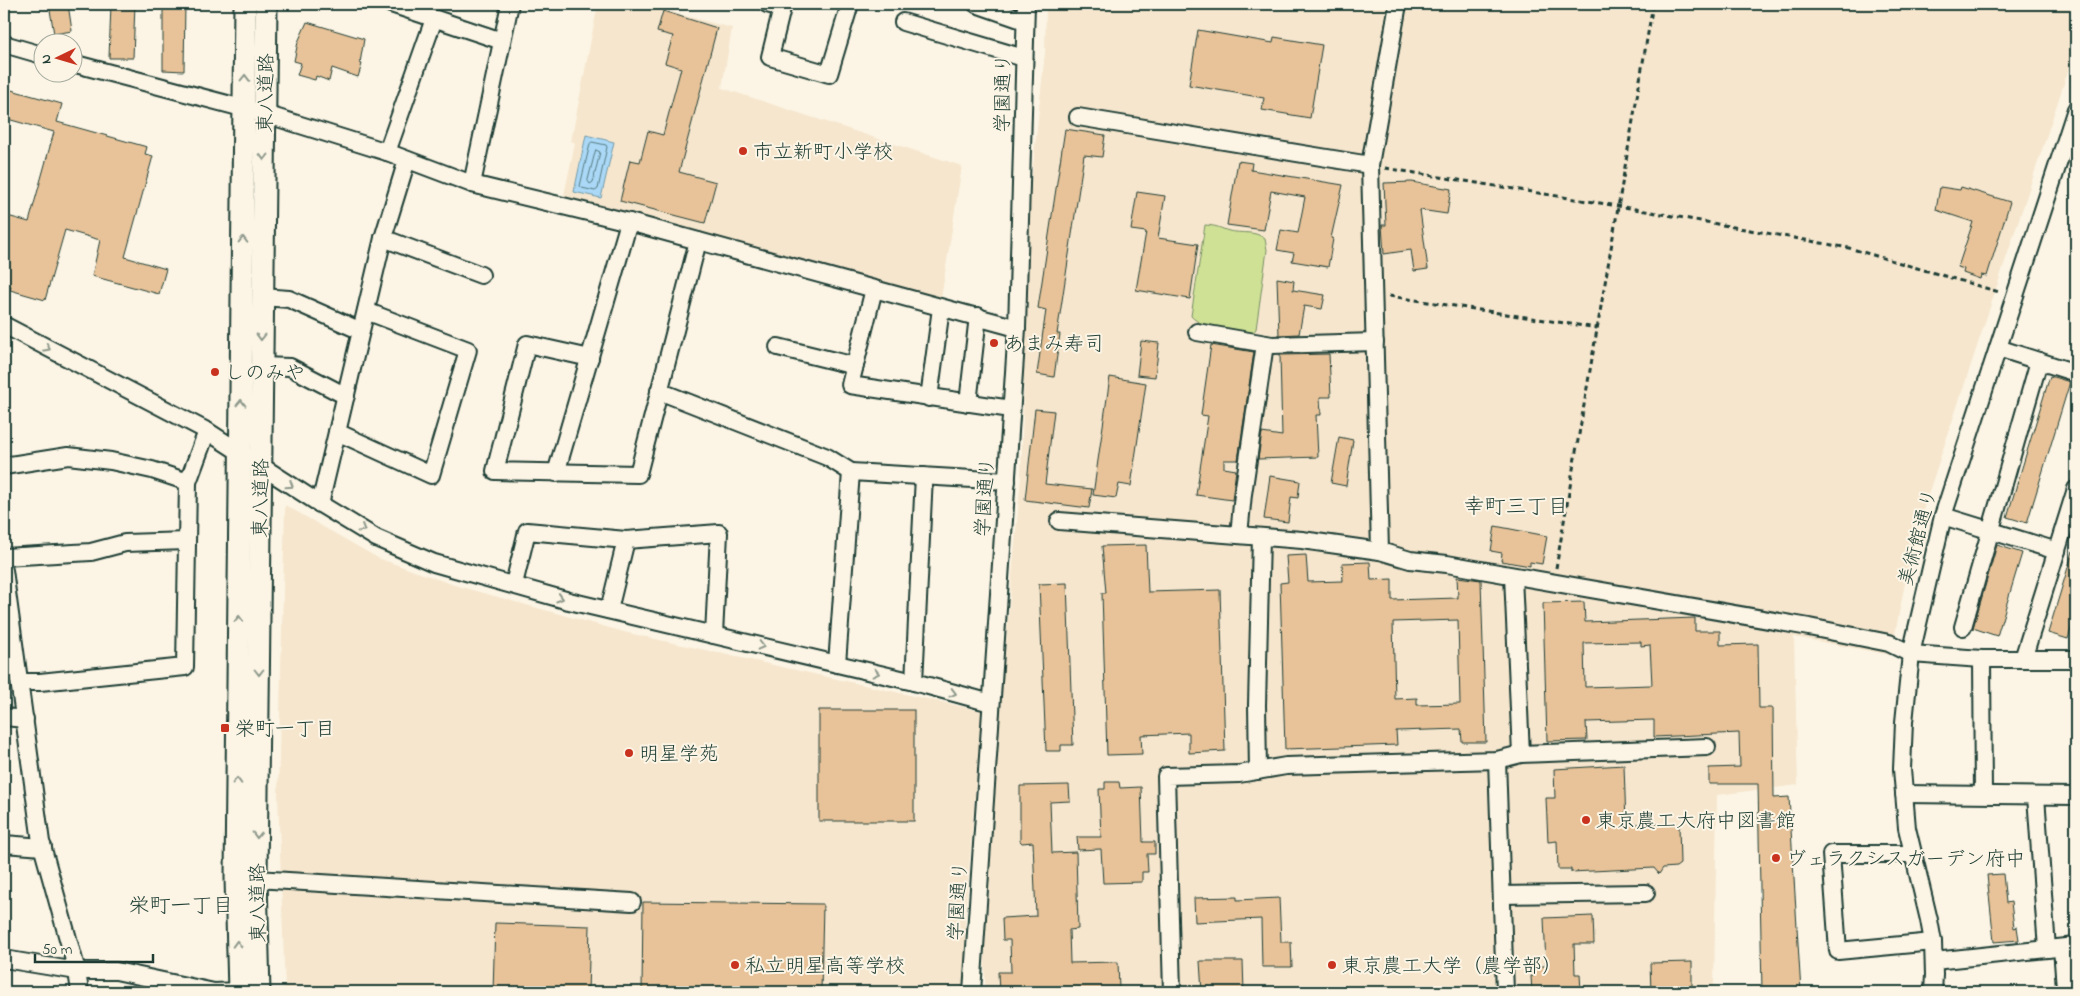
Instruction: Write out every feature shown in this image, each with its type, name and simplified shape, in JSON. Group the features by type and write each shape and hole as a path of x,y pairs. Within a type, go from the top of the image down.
{"main road":[{"name":"東八道路","path":"245,4 240,452 246,992"},
{"name":"東八道路","path":"246,878 260,466 266,4"}],"street":[{"path":"391,4 502,41"},
{"path":"472,184 510,4"},
{"path":"777,5 770,57 829,74 850,4"},
{"path":"976,4 1025,20"},
{"name":"学園通り","path":"972,992 1017,328 1026,4"},
{"path":"1380,551 1370,165 1398,4"},
{"path":"387,152 434,19"},
{"path":"903,22 1024,58"},
{"path":"4,44 32,52"},
{"path":"82,66 265,114 387,152 472,184 629,222 1017,328"},
{"name":"美術館通り","path":"1933,992 1933,942 1907,828 1902,769 1904,722 1911,654 1942,516 1998,348 2070,149 2076,108"},
{"path":"1078,117 1370,165"},
{"path":"320,504 383,238 407,160"},
{"path":"556,472 629,222"},
{"path":"383,238 481,275"},
{"path":"590,358 527,344 495,471 638,474 698,241"},
{"path":"874,289 850,385 1011,409"},
{"path":"262,298 289,299 361,331"},
{"path":"930,398 941,308"},
{"path":"337,432 431,475 468,350 366,311"},
{"path":"968,403 978,316"},
{"path":"4,325 207,431 376,538 434,563 569,601 914,682 991,703"},
{"path":"1197,332 1265,344 1374,342"},
{"path":"1239,535 1243,494 1265,344"},
{"path":"778,347 854,366"},
{"path":"1998,348 2076,373"},
{"path":"1963,627 2039,361"},
{"path":"261,366 290,367 346,396"},
{"path":"659,392 827,457 851,472 1007,481"},
{"path":"20,682 40,682 184,667 188,482 207,431"},
{"path":"4,466 68,456 111,461 152,470 188,482"},
{"path":"837,664 851,472"},
{"path":"914,682 924,476"},
{"path":"2023,659 2076,488"},
{"path":"1942,516 2057,551"},
{"path":"1059,521 1302,540 1380,551 1410,560 1447,564 1809,627 1889,643 1911,654 1982,659 2076,660"},
{"path":"514,584 527,531 626,540 719,532 714,634"},
{"path":"1258,771 1257,705 1261,537"},
{"path":"609,610 626,540"},
{"path":"4,557 90,552 125,542 186,541"},
{"path":"4,570 9,641 20,682 43,847 77,970 80,992"},
{"path":"1514,576 1521,754"},
{"path":"1982,659 1983,794"},
{"path":"4,717 25,719"},
{"path":"1172,992 1166,776 1238,774 1286,766 1496,760 1521,754 1707,747"},
{"path":"1496,760 1505,992"},
{"path":"1904,794 2076,796"},
{"path":"2036,796 2062,948 2065,988"},
{"path":"4,844 43,847"},
{"path":"1913,854 1831,854 1838,950 1933,942"},
{"path":"246,878 632,902"},
{"path":"1502,895 1646,893"},
{"path":"1934,961 2062,948"},
{"path":"4,959 77,970 116,971 214,992 246,992"}],"path":[{"path":"1553,583 1653,4"},
{"path":"1370,165 1618,206 1849,248 1999,292"},
{"path":"1373,294 1416,298 1597,328"}],"shaded area":[{"name":"市立新町小学校","path":"598,4 640,4 732,28 722,88 962,166 941,299 563,200 575,143 571,141"},
{"path":"1046,4 2076,4 2076,47 1924,507 1905,583 1891,655 1794,637 1798,785 1717,795 1714,992 985,992 985,942 1000,709 1021,476 1029,203 1045,52"},
{"name":"明星学苑","path":"285,505 378,558 454,585 628,633 982,711 965,915 966,992 285,992 278,795"}],"green space":[{"path":"1205,225 1229,231 1253,233 1265,239 1267,250 1256,329 1250,336 1210,327 1191,316"}],"water":[{"path":"586,135 614,142 601,198 574,192"}],"building":[{"path":"49,4 68,4 72,31 54,32"},
{"path":"111,4 135,4 133,58 109,58"},
{"path":"163,4 185,4 184,71 163,70"},
{"path":"663,11 717,28 679,172 716,182 705,223 620,201 630,160 640,162 648,131 663,135 681,68 665,63 673,36 657,32"},
{"path":"307,22 364,39 360,63 362,64 358,77 332,68 329,81 316,76 315,80 297,75 301,63 294,61 298,42"},
{"path":"1198,30 1273,43 1274,37 1322,45 1310,118 1262,110 1264,98 1189,85"},
{"path":"4,88 62,104 57,122 147,147 145,154 153,156 125,257 166,269 159,294 92,276 100,240 65,230 45,300 10,290 11,286 4,285 4,215 29,222 54,132 4,118"},
{"path":"1065,129 1105,135 1102,157 1084,155 1057,334 1060,334 1054,377 1037,374 1046,310 1038,308"},
{"path":"1238,161 1252,163 1251,170 1343,185 1331,238 1333,239 1328,267 1292,261 1294,253 1277,250 1281,230 1298,233 1305,197 1271,191 1264,230 1227,225"},
{"path":"1412,182 1451,189 1447,214 1420,210 1428,269 1414,271 1411,250 1384,254 1382,225 1386,225 1384,183"},
{"path":"1940,187 1960,190 1961,187 2010,202 1987,276 1981,275 1980,279 1963,273 1964,269 1958,267 1973,222 1936,210"},
{"path":"1137,192 1165,196 1158,238 1198,244 1190,299 1136,290 1146,232 1131,230"},
{"path":"1277,278 1294,281 1293,290 1325,295 1322,309 1304,306 1299,334 1279,335"},
{"path":"1141,341 1159,343 1155,377 1137,375"},
{"path":"1211,345 1254,352 1238,460 1224,460 1224,468 1236,470 1232,500 1196,495 1208,416 1201,415"},
{"path":"1329,354 1331,397 1320,397 1321,415 1316,415 1318,457 1258,459 1262,433 1282,436 1280,355"},
{"path":"2050,376 2070,382 2027,523 2007,517"},
{"path":"1110,377 1146,383 1131,486 1119,484 1116,498 1093,495"},
{"path":"1035,409 1054,411 1045,484 1092,489 1089,508 1025,500"},
{"path":"1339,437 1353,440 1346,486 1331,483"},
{"path":"1270,476 1300,481 1298,498 1291,497 1288,522 1264,519"},
{"path":"1495,526 1547,536 1542,564 1530,562 1530,566 1501,561 1502,553 1491,551"},
{"path":"1146,545 1148,592 1220,590 1225,751 1189,753 1189,733 1141,735 1142,754 1107,755 1102,593 1106,593 1102,546"},
{"path":"1997,545 2022,553 1997,636 1973,628"},
{"path":"2073,551 2076,551 2076,612 2068,639 2048,633"},
{"path":"1306,555 1308,582 1343,581 1342,563 1370,562 1371,580 1392,579 1392,600 1458,598 1457,577 1481,580 1486,742 1462,742 1461,729 1396,731 1397,745 1285,749 1280,583 1288,582 1286,556","holes":["1458,620 1460,704 1417,705 1417,698 1395,699 1393,622"]},
{"path":"1067,583 1073,745 1061,745 1061,751 1046,751 1039,584"},
{"path":"1584,602 1585,622 1695,618 1695,631 1720,631 1720,645 1758,644 1759,708 1773,708 1774,798 1789,797 1801,992 1762,992 1758,784 1709,784 1709,768 1740,767 1739,733 1654,737 1654,720 1586,722 1587,740 1547,741 1543,603","holes":["1641,642 1641,646 1650,645 1652,685 1585,687 1584,643"]},
{"path":"819,710 914,710 914,821 819,821"},
{"name":"東京農工大府中図書館","path":"1624,765 1626,824 1679,824 1680,864 1676,867 1663,868 1659,874 1654,868 1571,872 1571,869 1558,869 1557,841 1548,842 1546,798 1555,798 1554,769"},
{"path":"1105,782 1119,782 1120,788 1141,787 1143,842 1155,842 1155,854 1147,854 1148,872 1142,872 1142,882 1103,883 1101,849 1078,850 1077,837 1101,837 1099,789 1105,789"},
{"path":"1069,785 1070,801 1050,802 1052,853 1076,852 1078,929 1069,930 1070,963 1118,962 1119,989 1081,990 1082,992 999,992 998,972 1011,972 1010,940 1003,940 1002,918 1036,916 1033,842 1022,843 1020,841 1020,786"},
{"path":"2003,874 2006,903 2011,902 2014,928 2017,927 2019,940 1994,942 1987,875"},
{"path":"1237,897 1237,900 1279,898 1281,942 1291,942 1292,967 1262,967 1261,919 1195,922 1194,898"},
{"path":"643,902 823,904 821,992 642,992"},
{"path":"1593,916 1594,944 1574,944 1575,974 1580,974 1581,992 1532,992 1531,976 1534,976 1533,966 1546,966 1544,918"},
{"path":"495,923 590,926 588,992 493,992"},
{"path":"1200,961 1243,961 1244,992 1202,992"},
{"path":"1692,962 1692,992 1651,992 1650,963"}],"place":[{"name":"市立新町小学校","path":"743,151"},
{"name":"あまみ寿司","path":"994,343"},
{"name":"しのみや","path":"215,372"},
{"name":"栄町一丁目","path":"225,728"},
{"name":"明星学苑","path":"629,753"},
{"name":"東京農工大府中図書館","path":"1586,820"},
{"name":"ヴェラクシスガーデン府中","path":"1776,858"},
{"name":"私立明星高等学校","path":"735,965"},
{"name":"東京農工大学（農学部）","path":"1332,965"}],"district":[{"name":"幸町三丁目","path":"1516,506"},
{"name":"栄町一丁目","path":"181,905"}]}
